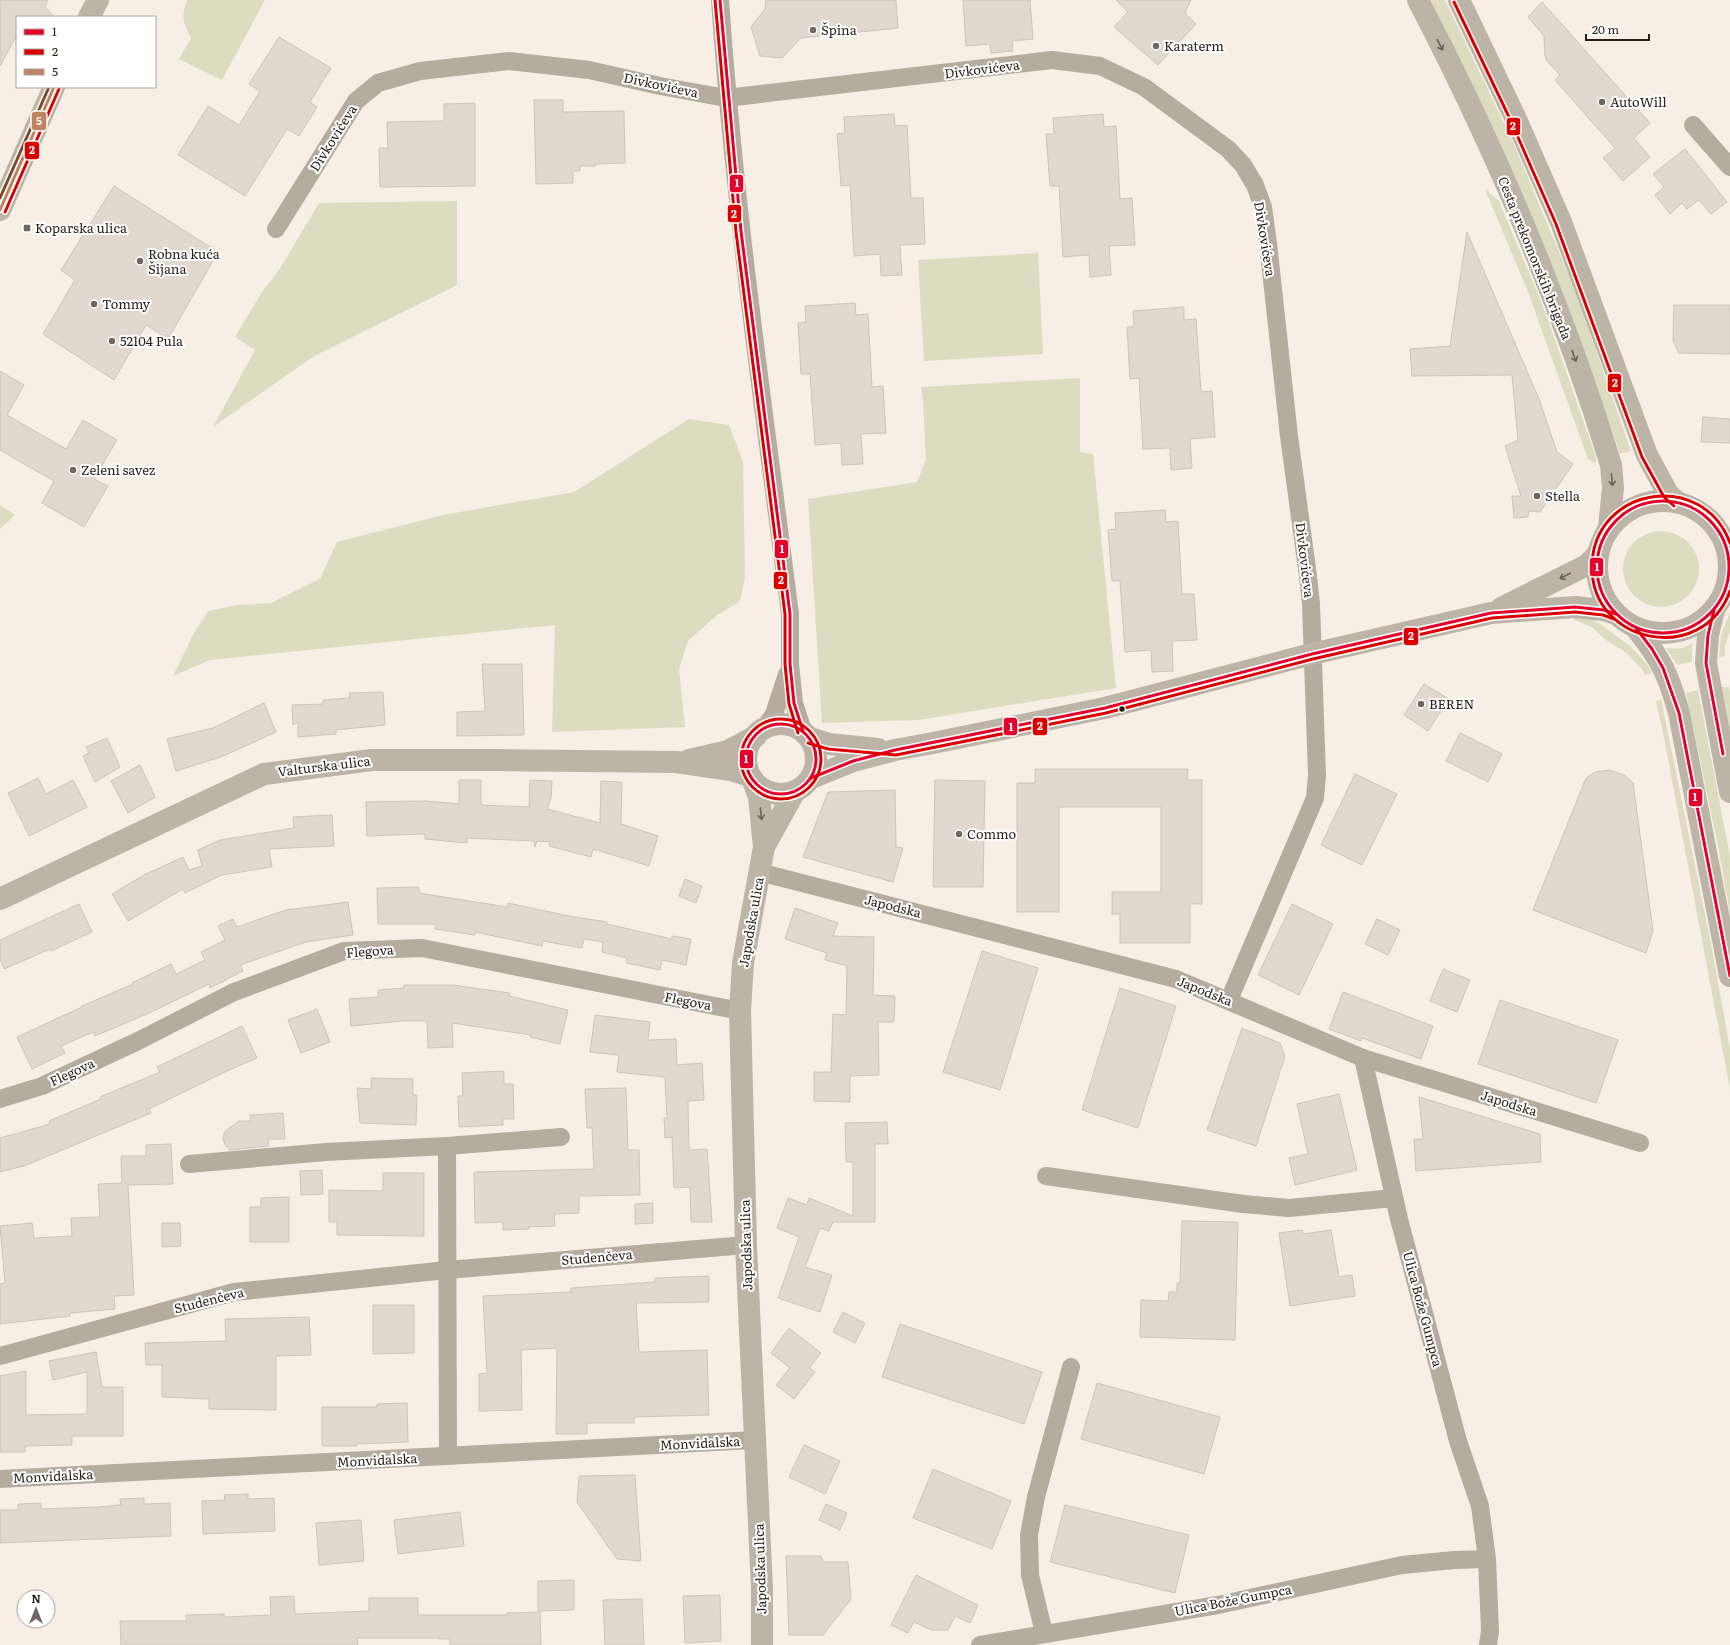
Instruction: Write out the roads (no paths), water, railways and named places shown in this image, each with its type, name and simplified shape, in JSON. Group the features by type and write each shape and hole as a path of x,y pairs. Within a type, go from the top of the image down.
{"street":[{"path":"90,16 98,0"},
{"path":"720,0 726,98 749,297 790,614 790,664 794,703 806,735 814,748 816,758 815,768 811,778 804,786 795,792 784,794 772,793 762,789 752,778 747,766 746,755 750,745 774,714 790,664"},
{"name":"Cesta prekomorskih brigada","path":"1418,0 1500,171 1554,300 1611,465 1613,488 1609,528"},
{"path":"1459,0 1515,117 1561,222 1650,460 1668,494 1677,502"},
{"name":"Divkovićeva","path":"276,229 356,101 378,83 420,71 509,62 589,70 660,86 726,98 1052,60 1100,66 1144,87 1228,149 1243,165 1255,185 1263,207 1292,459 1311,604 1316,731 1315,798 1229,1000"},
{"path":"0,210 54,88"},
{"path":"1693,125 1730,167"},
{"path":"1654,501 1677,502 1691,507 1721,524 1729,563 1728,586 1714,610 1695,625 1671,633 1659,633 1636,628 1624,621 1606,603 1601,592 1596,567 1597,554 1602,539 1609,528 1620,516 1630,509 1654,501"},
{"path":"1491,613 1587,565 1597,554"},
{"path":"811,778 853,761 895,750 1105,708 1312,654 1491,613 1575,607 1604,610 1616,614"},
{"path":"1714,610 1708,636 1706,663 1730,792"},
{"path":"1636,628 1662,663 1672,685 1679,713 1730,976"},
{"path":"760,732 773,726 784,724 829,744 855,748 895,750"},
{"name":"Valturska ulica","path":"676,762 728,751 760,732"},
{"name":"Valturska ulica","path":"0,899 264,774 372,760 676,762 731,770 752,778"},
{"name":"Japodska ulica","path":"752,778 759,797 764,847 743,963 740,1011 746,1245 762,1589 762,1645"},
{"name":"Japodska ulica","path":"764,847 795,792"},
{"name":"Japodska","path":"759,872 1176,979 1229,1000 1363,1058 1640,1143"},
{"name":"Flegova","path":"0,1099 42,1086 138,1041 234,992 344,951 422,948 740,1011"},
{"name":"Ulica Bože Gumpca","path":"1363,1058 1394,1198 1458,1440 1480,1506 1487,1559 1490,1631 1488,1645"},
{"path":"189,1164 326,1152 447,1146 561,1137"},
{"path":"447,1146 448,1456"},
{"path":"1046,1176 1243,1204 1289,1208 1394,1198"},
{"name":"Studenčeva","path":"0,1356 234,1292 447,1270 746,1245"},
{"path":"1044,1634 1030,1575 1029,1535 1036,1497 1071,1367"},
{"name":"Monvidalska","path":"0,1479 754,1440"},
{"name":"Ulica Bože Gumpca","path":"980,1645 1218,1604 1402,1565 1454,1560 1487,1559"}],"place":[{"name":"Špina","path":"813,30"},
{"name":"Karaterm","path":"1156,46"},
{"name":"AutoWill","path":"1602,102"},
{"name":"Koparska ulica","path":"27,228"},
{"name":"Robna kuća Šijana","path":"140,261"},
{"name":"Tommy","path":"94,304"},
{"name":"52104 Pula","path":"112,341"},
{"name":"Zeleni savez","path":"73,470"},
{"name":"Stella","path":"1537,496"},
{"name":"BEREN","path":"1421,704"},
{"name":"Commo","path":"959,834"}]}
